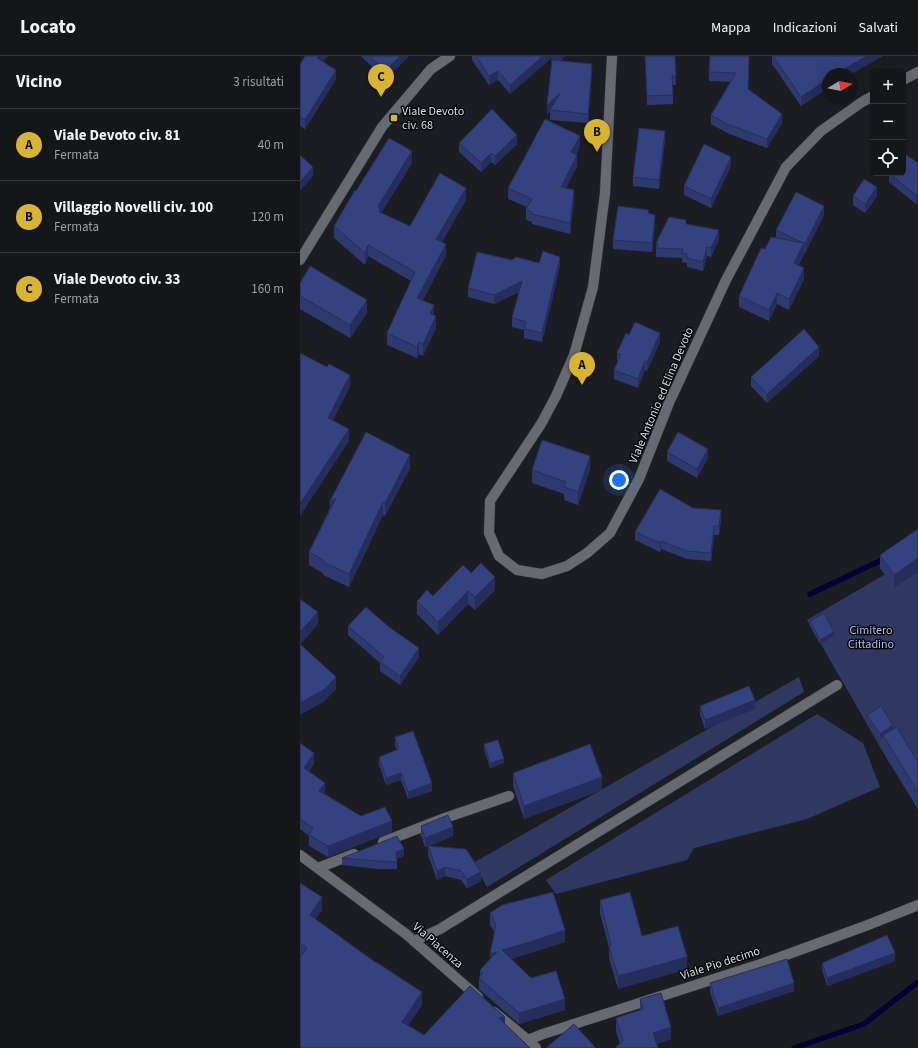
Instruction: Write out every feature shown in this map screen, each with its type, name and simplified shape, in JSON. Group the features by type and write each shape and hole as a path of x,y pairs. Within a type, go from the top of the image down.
{"street":[{"path":"300,260 382,127 431,69 450,56"},
{"name":"Viale Antonio ed Elina Devoto","path":"612,56 605,193 593,287 574,355 556,396 541,424 490,501 489,533 499,556 517,570 542,574 567,566 587,553 610,533 639,479 669,403 726,280 786,167 821,131 870,98"},
{"path":"906,78 918,72"},
{"path":"414,941 440,929 837,685"},
{"path":"374,846 445,818 509,796"},
{"path":"318,868 360,851"},
{"name":"Via Piacenza","path":"300,855 406,934 536,1048"},
{"name":"Viale Pio decimo","path":"528,1040 764,963 918,905"}],"green space":[{"name":"Cimitero Cittadino","path":"918,555 918,809 883,752 807,620"},
{"path":"799,677 804,692 487,887 473,863"},
{"path":"817,714 863,743 880,787 807,819 694,848 687,860 556,894 546,880"}],"building":[{"path":"305,56 319,56 317,58 336,70 305,120 300,117 300,65"},
{"path":"370,56 400,56 385,71"},
{"path":"476,56 543,56 510,85 498,71 489,76"},
{"path":"645,56 675,56 676,76 672,76 673,95 647,96"},
{"path":"710,56 749,56 748,89 782,114 767,139 727,124 711,115 736,73 709,72"},
{"path":"773,56 867,56 846,68 822,68 822,83 801,97"},
{"path":"552,60 592,64 588,114 550,110 560,93 547,105"},
{"path":"492,109 517,135 495,156 491,153 481,163 459,143"},
{"path":"545,119 580,136 571,152 577,155 561,187 574,190 570,223 532,214 532,212 526,209 532,199 508,188"},
{"path":"639,128 665,131 659,180 633,177"},
{"path":"389,138 412,151 378,206 380,208 379,212 410,226 440,173 466,188 436,239 446,244 417,298 434,305 430,314 436,316 423,344 419,342 417,347 387,333 415,272 368,245 365,253 334,226 355,190 356,191"},
{"path":"704,144 731,157 711,199 684,186"},
{"path":"300,155 313,167 300,182"},
{"path":"906,155 918,163 918,193 916,195 893,176 906,176"},
{"path":"864,179 877,187 865,204 853,196"},
{"path":"796,192 824,206 805,244 776,230"},
{"path":"618,206 649,210 648,213 655,215 652,243 613,240"},
{"path":"669,217 686,220 686,224 719,230 711,248 707,247 703,262 687,258 687,254 682,253 683,249 656,248 658,244 656,243"},
{"path":"771,237 804,243 794,263 804,268 789,299 777,293 769,310 739,296 761,248 765,249"},
{"path":"543,251 560,257 542,333 524,329 526,322 512,318 522,281 494,295 468,288 477,252 512,260 516,257 539,263"},
{"path":"310,266 367,300 350,325 300,296 300,283"},
{"path":"635,322 660,333 647,362 645,361 638,379 614,370 621,354 617,353 626,333 629,335"},
{"path":"804,329 819,347 767,394 751,377"},
{"path":"300,353 327,367 329,364 350,375 328,418 349,429 300,504"},
{"path":"366,432 410,455 385,503 383,502 349,574 323,562 323,560 309,552 336,498 330,501"},
{"path":"678,432 708,449 697,469 667,452"},
{"path":"542,440 590,456 578,492 564,487 566,482 532,470"},
{"path":"660,489 693,508 721,510 719,526 714,526 711,553 687,551 661,541 660,543 635,532"},
{"path":"918,529 918,558 894,575 880,555"},
{"path":"481,563 495,577 475,597 468,591 438,622 417,601 427,590 433,596 463,565 471,573"},
{"path":"300,599 318,612 300,632"},
{"path":"366,607 389,627 419,648 400,676 380,662 384,657 348,626"},
{"path":"824,613 834,632 820,640 810,621"},
{"path":"300,644 336,677 325,689 300,703"},
{"path":"749,686 755,700 705,720 700,706"},
{"path":"881,706 893,725 880,734 867,715"},
{"path":"897,727 918,763 918,792 883,735"},
{"path":"413,731 432,783 408,792 401,773 386,778 379,757 399,749 395,737"},
{"path":"498,740 504,759 490,763 484,744"},
{"path":"300,743 314,753 304,768 325,783 319,791 361,816 385,807 392,821 328,846 309,835 313,828 300,819"},
{"path":"590,744 602,777 524,806 513,773"},
{"path":"448,815 453,827 425,838 421,826"},
{"path":"397,836 404,849 396,852 397,862 342,858"},
{"path":"428,846 466,849 481,872 467,879 461,871 445,867 437,871"},
{"path":"300,883 322,897 310,915 375,962 422,992 402,1022 424,1035 470,986 505,1017 499,1018 530,1048 300,1048 300,957 307,948 300,943"},
{"path":"553,892 565,930 502,950 531,978 556,971 565,999 519,1013 479,978 483,973 480,970 497,952 490,954 496,924 490,913 502,905"},
{"path":"630,892 642,936 678,926 687,957 618,976 609,946 611,945 600,900"},
{"path":"887,935 895,953 827,978 822,963"},
{"path":"787,959 794,983 718,1008 710,983"},
{"path":"661,993 671,1027 653,1033 658,1048 615,1048 623,1041 616,1018 643,1009 640,999"},
{"path":"574,1024 596,1048 546,1048"}],"waterway":[{"path":"810,594 886,558"},
{"path":"794,1048 864,1024 918,982"}],"place":[{"name":"Viale Devoto civ. 33","path":"381,97"},
{"name":"Viale Devoto civ. 68","path":"394,118"},
{"name":"Villaggio Novelli civ. 100","path":"597,152"},
{"name":"Viale Devoto civ. 81","path":"582,385"}]}
